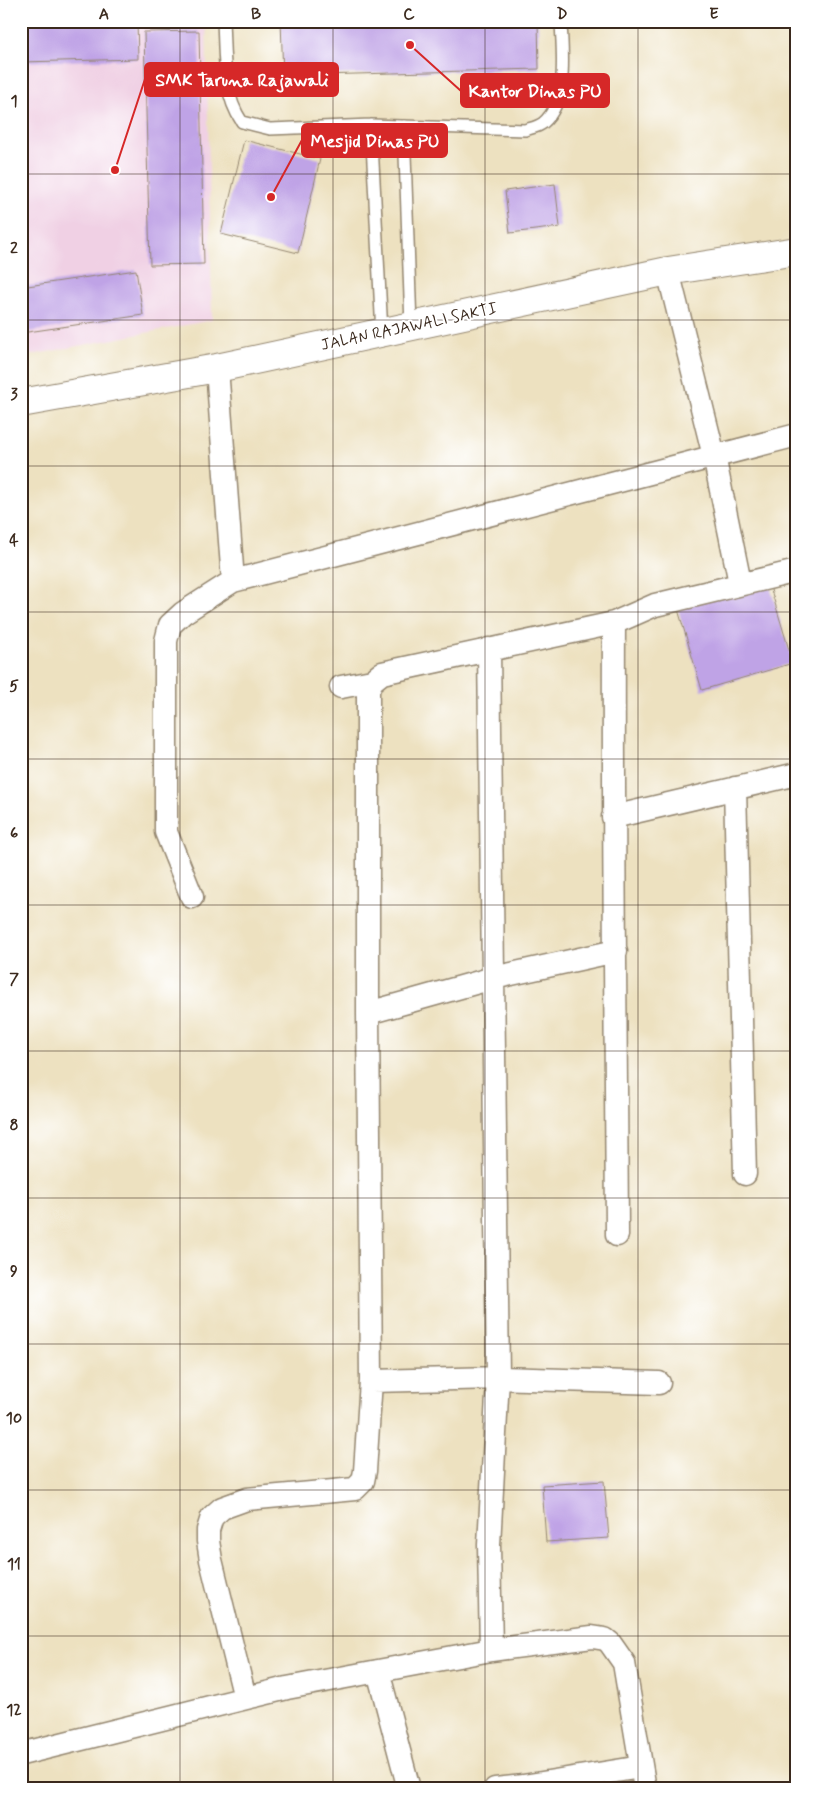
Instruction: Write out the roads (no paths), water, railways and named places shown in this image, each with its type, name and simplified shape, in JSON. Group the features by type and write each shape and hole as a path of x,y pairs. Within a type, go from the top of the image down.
{"street":[{"name":"JALAN RAJAWALI SAKTI","path":"21,403 217,368 668,271 797,251"},
{"path":"668,271 714,456 740,583"},
{"path":"217,368 233,580"},
{"path":"192,897 166,832 166,640 170,624 182,613 233,580 797,435"},
{"path":"245,1698 211,1560 208,1530 212,1517 222,1508 247,1499 355,1489 363,1481 365,1472 372,1381 368,1013 368,690 372,681 382,673 614,623 656,604 797,571"},
{"path":"614,623 613,817 616,951 617,1235"},
{"path":"489,649 498,1378 489,1545 491,1650"},
{"path":"341,687 372,681"},
{"path":"613,817 797,774"},
{"path":"735,788 744,1174"},
{"path":"368,1013 492,978 616,951"},
{"path":"372,1381 498,1378 659,1383"},
{"path":"21,1754 287,1688 491,1650 592,1637 605,1639 624,1663 643,1778 495,1789"},
{"path":"378,1671 409,1789"}],"lane":[{"path":"223,21 228,90 234,110 242,122 270,129 404,126 525,130 543,122 552,111 562,85 561,21"},
{"path":"371,126 382,333"},
{"path":"404,126 411,326"}],"place":[{"name":"Kantor Dinas PU","path":"410,45"},
{"name":"SMK Taruna Rajawali","path":"115,170"},
{"name":"Mesjid Dinas PU","path":"271,197"}]}
